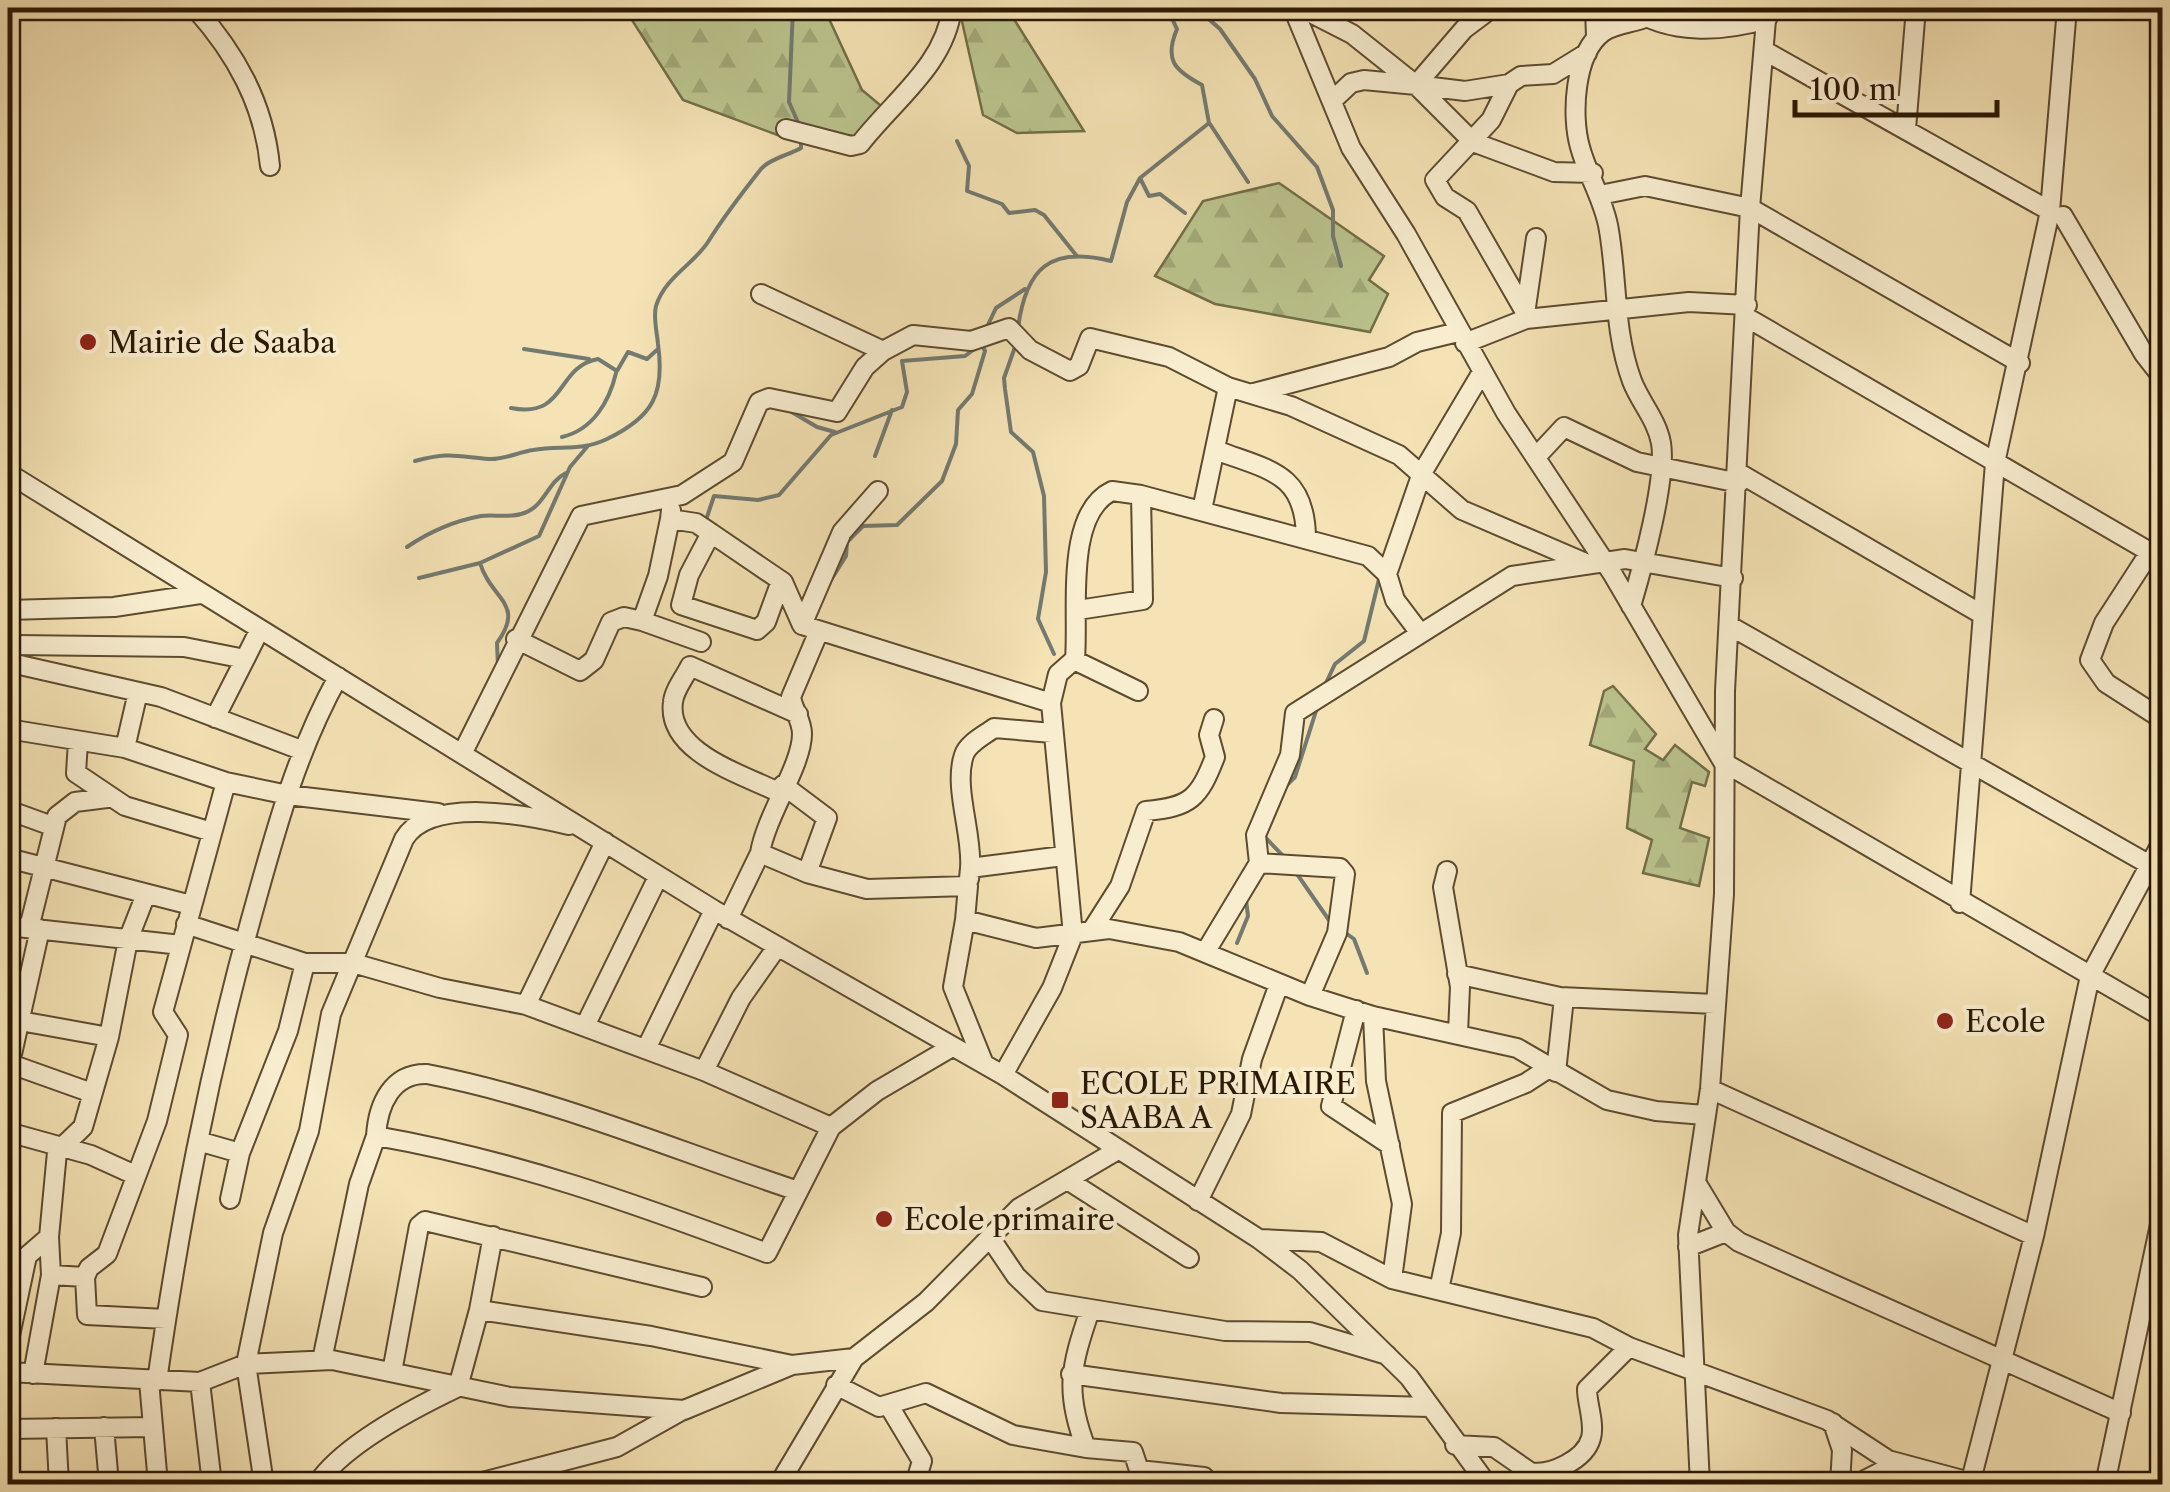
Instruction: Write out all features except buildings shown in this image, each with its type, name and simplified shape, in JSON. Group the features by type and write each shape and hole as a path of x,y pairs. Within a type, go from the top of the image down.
{"street":[{"path":"194,8 246,80 265,124 270,166"},
{"path":"786,129 851,146 860,144 930,65 944,42 952,8"},
{"path":"1293,8 1351,148 1406,234 1461,338 1536,457 1595,562 1630,606 1724,762 1960,903 2162,1016"},
{"path":"1302,8 1352,34 1416,85 1473,142 1554,172 1593,173"},
{"path":"1416,85 1464,30 1492,8"},
{"path":"1595,8 1592,45 1577,112 1578,143 1600,195 1632,380 1662,446 1644,561 1630,606"},
{"path":"1906,129 1916,8"},
{"path":"1960,903 1974,763 1994,462 2056,213 2067,8"},
{"path":"1525,315 1467,211 1438,189 1440,172 1473,142 1509,84 1520,76 1553,74 1638,13 1665,26 1705,28 1767,13 1750,208 1724,762 1724,894 1710,1089 1688,1248 1700,1484"},
{"path":"1765,50 2056,213 2144,354 2162,376"},
{"path":"1332,102 1351,83 1364,80 1465,91 1509,84"},
{"path":"1600,195 1645,186 1750,208 2020,364"},
{"path":"1525,315 1536,238"},
{"path":"761,294 883,351"},
{"path":"1254,393 1389,356 1417,342 1461,338 1525,315 1618,312 1689,302 1746,311 2156,556 2104,623 2090,660 2106,683 2162,719"},
{"path":"463,752 516,639 584,514 671,500 733,462 741,452 759,402 778,397 829,414 837,412 865,367 883,351 913,335 971,341 1008,328 1030,350 1064,370 1076,370 1085,340 1096,338 1168,358 1228,387 1254,393 1400,456 1476,518 1595,562"},
{"path":"1420,633 1394,600 1388,574 1422,472 1482,372"},
{"path":"1202,510 1218,451 1228,387"},
{"path":"1536,457 1564,427 1637,462 1739,478 1983,614"},
{"path":"1218,451 1292,483 1306,521 1306,537"},
{"path":"8,473 463,752 658,877 984,1064 1259,1239 1300,1270 1388,1355 1488,1484"},
{"path":"1003,1076 1052,988 1073,934 1051,703 1058,674 1074,660 1078,548 1090,506 1112,491 1140,495 1368,556 1388,574"},
{"path":"646,1049 760,852 800,749 798,714 790,697 810,628 842,532 878,492"},
{"path":"1078,610 1142,600 1140,495"},
{"path":"642,621 658,576 671,500"},
{"path":"670,520 696,523 781,581 810,628 1051,703"},
{"path":"710,533 681,605 757,630 766,622 781,581"},
{"path":"1206,951 1260,863 1256,834 1285,771 1294,713 1512,576 1595,562 1644,561 1733,578"},
{"path":"11,660 14,610 114,607 200,594"},
{"path":"516,639 580,672 594,660 611,622 628,616 701,642"},
{"path":"712,616 673,702 684,740 782,789 827,818 806,872"},
{"path":"1730,626 2150,865"},
{"path":"215,718 260,629"},
{"path":"11,660 184,647 245,659"},
{"path":"11,660 138,692 301,750"},
{"path":"1074,660 1138,691"},
{"path":"690,666 798,714"},
{"path":"158,1484 152,1427 153,1381 203,1101 301,750 338,677"},
{"path":"125,748 138,692"},
{"path":"1092,930 1120,886 1146,812 1185,804 1196,797 1215,757 1210,735 1214,719"},
{"path":"984,1064 953,986 972,850 963,821 963,756 970,745 994,728 1052,734"},
{"path":"8,729 125,748 226,782 288,796 444,814 524,816 584,828"},
{"path":"78,741 76,773 108,798 212,832"},
{"path":"166,1318 87,1315 86,1278 89,1268 109,1251 157,1121 178,1035 162,1016 226,782"},
{"path":"92,1093 8,1066 52,826 75,802 108,798"},
{"path":"8,810 52,826"},
{"path":"264,1484 246,1364 273,1232 309,1130 330,1014 407,834 420,821 444,814"},
{"path":"526,1005 605,842"},
{"path":"1259,1239 1321,1242 1392,1279 1593,1328 1628,1347 1833,1423 1876,1454 1970,1484 2034,1236 2090,976 2162,842"},
{"path":"760,852 806,872 867,889 969,877 1063,856"},
{"path":"8,858 146,894 245,943 305,963 352,963 440,988 526,1005 704,1071 831,1126"},
{"path":"1260,863 1332,865 1345,874 1338,928 1310,996"},
{"path":"1447,871 1443,887 1462,1005 1458,1033"},
{"path":"585,1026 658,877"},
{"path":"60,1146 80,1134 109,1036 128,940 146,894"},
{"path":"965,920 1036,938 1092,930 1126,931 1206,951 1310,996 1364,1013 1516,1048 1608,1100 1656,1112 1704,1115"},
{"path":"8,926 181,945"},
{"path":"704,1071 741,998 777,948"},
{"path":"230,1199 240,1153 288,1031 305,963"},
{"path":"1457,974 1564,998 1715,1004"},
{"path":"1198,1201 1241,1114 1252,1059 1280,984"},
{"path":"1552,1070 1564,998"},
{"path":"17,1011 109,1036"},
{"path":"1364,1013 1402,1210 1392,1279"},
{"path":"1364,1013 1331,1106 1390,1145"},
{"path":"376,1136 482,1156 576,1182 767,1252 831,1126 877,1091 952,1047"},
{"path":"1439,1290 1452,1233 1452,1113 1552,1070"},
{"path":"322,1360 359,1184 376,1136 382,1104 394,1086 412,1074 426,1074 582,1112 676,1151 798,1191"},
{"path":"1710,1089 2034,1236"},
{"path":"8,1132 60,1146 136,1176"},
{"path":"198,1141 240,1153"},
{"path":"33,1374 52,1275 48,1237 60,1146"},
{"path":"779,1484 854,1358 926,1302 1019,1208 1116,1151"},
{"path":"1070,1181 1188,1258"},
{"path":"1696,1184 1726,1232 1752,1248 2121,1412"},
{"path":"2105,1484 2162,1215"},
{"path":"392,1372 422,1222 455,1225 702,1287"},
{"path":"1688,1248 1726,1232"},
{"path":"318,1484 331,1466 396,1420 458,1388 493,1236"},
{"path":"8,1345 27,1256 48,1237"},
{"path":"991,1240 1036,1297 1090,1310 1226,1331 1310,1332 1388,1355"},
{"path":"52,1275 86,1278"},
{"path":"478,1310 652,1336 792,1365"},
{"path":"1086,1448 1072,1410 1071,1374 1090,1310"},
{"path":"1455,1445 1489,1445 1530,1472 1554,1470 1588,1444 1592,1433 1587,1389 1628,1347"},
{"path":"475,1484 617,1447 684,1410 792,1365 854,1358"},
{"path":"8,1372 200,1382 246,1364 322,1360 510,1397 684,1410"},
{"path":"1071,1374 1281,1402 1428,1407"},
{"path":"200,1382 212,1484"},
{"path":"836,1386 876,1406 888,1406 926,1392 1013,1435 1134,1453 1139,1470 1204,1477"},
{"path":"888,1406 922,1461 915,1484"},
{"path":"1833,1423 1842,1450 1840,1484"},
{"path":"104,1427 109,1484"},
{"path":"8,1428 152,1427"},
{"path":"56,1428 58,1484"},
{"path":"8,1447 11,1484"},
{"path":"1856,1484 1898,1463"}],"green space":[{"path":"634,8 824,8 862,90 886,110 858,150 793,130 791,140 683,100 630,17"},
{"path":"959,8 1007,8 1084,131 1017,133 983,115"},
{"path":"1279,183 1384,256 1369,280 1388,294 1370,332 1215,304 1155,276 1203,201"},
{"path":"1613,686 1656,734 1645,749 1663,760 1675,745 1709,772 1705,786 1692,782 1680,828 1709,838 1699,886 1643,873 1652,840 1627,828 1634,761 1590,745 1604,691"}],"waterway":[{"path":"793,8 789,102 800,127"},
{"path":"1018,328 1027,290 1035,276 1045,266 1072,257 1111,261 1127,202 1140,178 1209,123 1202,85 1174,63 1171,49 1177,29 1167,8"},
{"path":"1196,8 1220,29 1255,79 1272,116 1317,167 1333,210 1333,236 1341,266"},
{"path":"1210,124 1248,182"},
{"path":"415,461 444,456 494,459 533,450 588,446 635,422 657,390 660,362 655,315 660,296 702,250 761,169 801,148 801,141"},
{"path":"957,141 969,166 967,191 1002,204 1009,213 1035,210 1044,215 1076,255"},
{"path":"1140,178 1149,196 1160,194 1185,213"},
{"path":"985,331 996,308 1025,289"},
{"path":"706,520 714,496 758,500 779,495 831,435 902,407 907,392 902,361 965,356 980,345"},
{"path":"831,580 846,556 847,542 863,526 897,525 942,481 956,444 958,410 972,394 985,351 982,345"},
{"path":"1015,347 1004,378 1005,389 1011,432 1033,452 1044,496 1046,572 1038,619 1054,654"},
{"path":"524,349 589,359"},
{"path":"511,408 542,406 584,364 598,359 617,371 628,352 647,359 658,349"},
{"path":"562,437 582,428 598,414 616,373"},
{"path":"875,456 892,410"},
{"path":"790,411 817,427 835,432"},
{"path":"498,667 497,643 505,630 507,610 480,563 539,536 570,467 587,447"},
{"path":"407,547 461,521 529,511 566,473"},
{"path":"419,578 480,563"},
{"path":"1325,685 1335,664 1364,641 1380,575"},
{"path":"492,715 497,701"},
{"path":"1286,786 1295,777 1317,708"},
{"path":"1264,836 1285,858"},
{"path":"1256,885 1265,868"},
{"path":"1297,874 1331,923"},
{"path":"1237,943 1248,916 1246,900"},
{"path":"1343,931 1354,939 1367,973"}],"place":[{"name":"Mairie de Saaba","path":"88,342"},
{"name":"Ecole","path":"1945,1021"},
{"name":"ECOLE PRIMAIRE SAABA A","path":"1060,1100"},
{"name":"Ecole primaire","path":"884,1219"}]}
